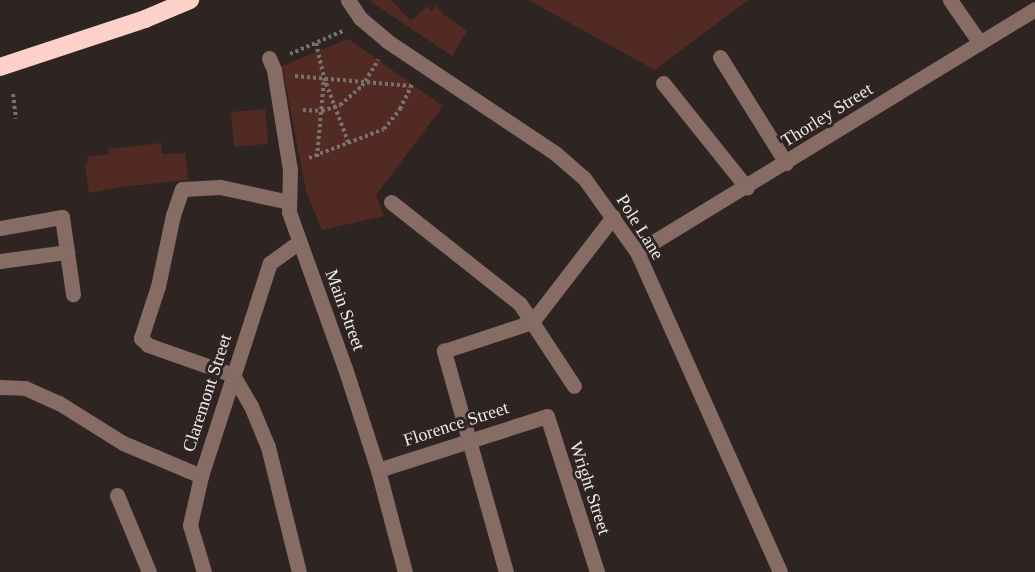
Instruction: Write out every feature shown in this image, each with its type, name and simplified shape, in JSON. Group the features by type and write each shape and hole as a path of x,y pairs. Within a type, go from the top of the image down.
{"highway":[{"path":"0,67 135,22 190,0"}],"street":[{"name":"Pole Lane","path":"348,0 360,18 387,41 555,153 584,178 638,252 780,572"},
{"path":"950,0 980,43"},
{"name":"Thorley Street","path":"638,252 747,188 1035,9"},
{"path":"720,57 786,163"},
{"name":"Main Street","path":"269,58 274,70 290,170 289,207 378,470 405,572"},
{"path":"663,83 747,188"},
{"path":"289,207 219,186 182,189 173,215 158,286 141,338 148,345 232,375 251,406 268,447 299,572"},
{"path":"391,201 520,304 574,387"},
{"path":"0,228 62,217 73,294"},
{"path":"506,572 444,351 532,322 613,218"},
{"name":"Claremont Street","path":"204,572 190,525 201,476 270,263 299,242"},
{"path":"0,261 67,252"},
{"path":"0,387 25,388 50,399 123,443 201,476"},
{"name":"Florence Street","path":"378,470 547,416"},
{"name":"Wright Street","path":"547,416 597,572"},
{"path":"117,495 149,572"}],"path":[{"path":"286,56 346,30"},
{"path":"295,108 319,111 334,107 365,82 387,41"},
{"path":"316,43 324,78 349,144"},
{"path":"308,158 317,157 384,129 400,109 424,66"},
{"path":"290,76 411,86"},
{"path":"317,157 319,111 324,78"},
{"path":"13,94 16,120"}],"shaded area":[{"path":"391,0 411,21 427,6 431,11 436,6 444,15 467,31 452,56 371,2"},
{"path":"528,0 748,0 655,70"},
{"path":"348,39 443,106 376,195 384,216 322,230 306,191 282,66"},
{"path":"265,109 268,144 234,147 231,112"},
{"path":"161,143 162,154 185,153 188,180 89,193 85,164 88,164 87,157 109,154 108,149"}]}
